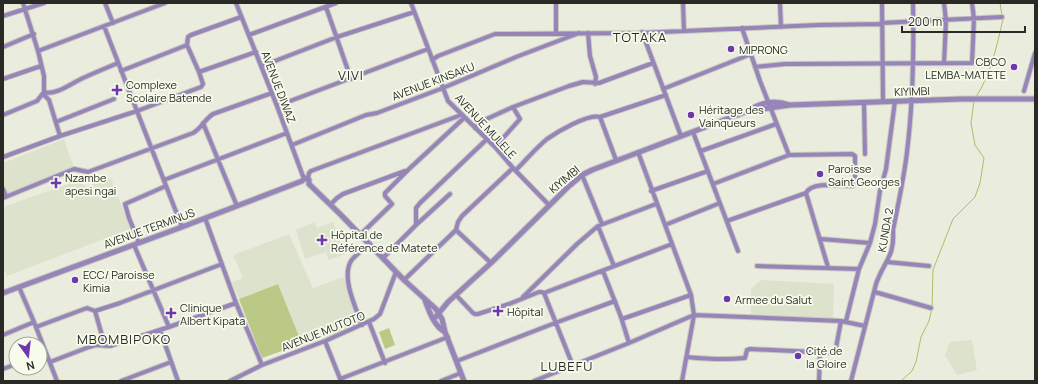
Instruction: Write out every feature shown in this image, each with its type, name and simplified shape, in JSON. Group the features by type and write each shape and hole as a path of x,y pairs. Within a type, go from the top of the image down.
{"street":[{"path":"23,3 34,34 38,51 45,84 44,95 49,100 60,136"},
{"path":"3,16 44,3"},
{"path":"105,3 113,23"},
{"path":"38,51 165,3"},
{"name":"AVENUE DIWAZ","path":"236,3 306,180"},
{"path":"249,35 336,3"},
{"name":"AVENUE MULELE","path":"411,3 448,101 486,140 495,147 549,205"},
{"path":"556,3 556,33"},
{"path":"683,3 684,31"},
{"path":"882,3 881,24 883,102"},
{"name":"KUNDA 2","path":"851,381 879,275 889,259 894,242 894,230 907,153 912,101 913,3"},
{"path":"944,3 946,21 944,63"},
{"path":"755,67 785,64 972,63 974,19 972,3"},
{"path":"780,5 782,27"},
{"path":"326,7 351,79"},
{"path":"262,66 337,38 414,12"},
{"path":"3,157 60,136 137,111 202,86 203,84 199,72 187,46 188,37 241,17"},
{"path":"432,60 438,56 495,34 684,31 1002,18"},
{"path":"104,26 182,227"},
{"path":"742,28 776,124 789,155"},
{"name":"AVENUE KINSAKU","path":"292,145 366,115 377,113 443,88 516,57 581,32"},
{"path":"642,32 681,136"},
{"path":"588,33 590,56 596,77 595,84"},
{"path":"3,47 34,34"},
{"path":"121,71 187,46"},
{"path":"277,106 428,49"},
{"path":"199,72 256,52"},
{"path":"1024,91 1035,53"},
{"path":"663,89 751,54"},
{"path":"44,92 47,94 62,89 118,63"},
{"path":"475,128 480,122 513,107 569,86 583,82 595,84 616,78 653,63"},
{"path":"3,79 41,66"},
{"path":"3,114 37,101 44,92"},
{"path":"3,188 4,197 74,169 88,172 193,133 197,131 205,120 213,114 272,93"},
{"path":"404,280 456,230 458,222 462,216 546,140 581,120 596,116 600,117 666,95"},
{"path":"56,122 114,98"},
{"name":"KIYIMBI","path":"790,105 983,98 1035,99"},
{"path":"745,112 768,102 776,101 790,105"},
{"path":"846,321 859,269 870,243 886,169 895,101"},
{"path":"864,102 865,154"},
{"path":"745,112 790,105"},
{"path":"495,147 520,119 513,107"},
{"name":"KIYIMBI","path":"434,319 437,311 491,263 549,205 582,175 616,160 745,112"},
{"path":"361,234 392,204 385,196 385,193 463,116"},
{"name":"AVENUE TERMINUS","path":"3,293 306,180 311,171 463,116"},
{"path":"600,117 616,160"},
{"path":"204,123 237,206"},
{"path":"701,151 776,124"},
{"path":"693,132 738,250"},
{"path":"164,180 287,134"},
{"path":"416,225 416,208 420,203 486,140"},
{"path":"638,152 651,191 691,295 694,315 682,381"},
{"path":"713,184 789,155 852,154 855,156 854,185 812,187 806,193 727,221"},
{"path":"331,204 343,194 409,169"},
{"path":"651,191 708,171"},
{"path":"582,175 614,266"},
{"path":"306,180 361,234 396,272 437,311 443,323 464,381"},
{"path":"139,243 125,204 166,186"},
{"path":"806,193 821,239 828,267"},
{"path":"383,258 450,194"},
{"path":"665,225 720,203"},
{"path":"521,299 577,244 600,225 656,204"},
{"path":"205,218 236,303 262,365"},
{"path":"456,230 491,263"},
{"path":"821,239 870,243"},
{"path":"362,325 349,288 348,276 351,262 370,244"},
{"path":"456,295 475,314 509,304 539,292 544,293 672,244"},
{"path":"134,245 169,327"},
{"path":"887,262 929,266"},
{"path":"36,327 87,308 95,312 222,264"},
{"path":"757,266 859,269"},
{"path":"603,271 622,319 629,343"},
{"name":"AVENUE MUTOTO","path":"230,381 262,365 325,341 369,322 380,314 396,272"},
{"path":"19,287 39,336"},
{"path":"875,292 930,308"},
{"path":"544,293 573,366"},
{"path":"622,319 691,295"},
{"path":"424,299 439,328 445,332"},
{"path":"456,361 615,302"},
{"path":"50,362 89,346 110,346 236,303"},
{"name":"KIYIMBI","path":"430,312 437,311"},
{"path":"95,312 105,346"},
{"path":"534,381 544,379 694,315 846,321 865,326"},
{"path":"687,357 725,360 746,358 747,350 750,349 835,353 841,321"},
{"path":"3,335 34,322"},
{"path":"369,322 386,362"},
{"path":"160,330 178,381"},
{"path":"325,341 341,380 448,337"},
{"path":"819,381 820,352"},
{"path":"48,358 57,381"},
{"path":"121,381 171,362"},
{"path":"441,381 461,373"}],"shaded area":[{"path":"64,139 74,168 7,194 3,184 3,163"},
{"path":"111,178 130,229 7,276 5,271 3,271 3,207 77,181 86,187"},
{"name":"Hôpital de Référence de Matete","path":"314,222 317,228 333,222 338,235 343,234 351,252 329,260 326,252 305,259 296,230"},
{"path":"289,234 313,288 344,277 360,324 325,338 302,344 278,284 239,299 232,282 243,278 233,255"},
{"path":"761,280 834,284 833,318 751,315 751,289"},
{"path":"972,340 977,370 957,375 945,355 950,342"}],"green space":[{"path":"278,284 302,344 262,358 239,299"},
{"path":"389,328 395,345 385,349 379,332"}],"waterway":[{"path":"1000,3 1002,16"},
{"path":"976,97 990,69 1003,19"},
{"path":"901,381 912,371 916,362 921,337 929,321 932,308 933,270 953,219 975,197 980,183 984,158 975,145 971,123 974,101"}],"place":[{"name":"MIPRONG","path":"731,49"},
{"name":"CBCO LEMBA-MATETE","path":"1014,67"},
{"name":"Complexe Scolaire Batende","path":"117,90"},
{"name":"Héritage des Vainqueurs","path":"691,115"},
{"name":"Paroisse Saint Georges","path":"820,174"},
{"name":"Nzambe apesi ngai","path":"56,183"},
{"name":"Hôpital de Référence de Matete","path":"322,240"},
{"name":"ECC/ Paroisse Kimia","path":"75,280"},
{"name":"Armee du Salut","path":"727,299"},
{"name":"Hôpital","path":"498,311"},
{"name":"Clinique Albert Kipata","path":"171,313"},
{"name":"Cité de la Gloire","path":"798,356"}],"district":[{"name":"TOTAKA","path":"640,37"},
{"name":"VIVI","path":"351,75"},
{"name":"MBOMBIPOKO","path":"124,339"},
{"name":"LUBEFU","path":"567,366"}]}
